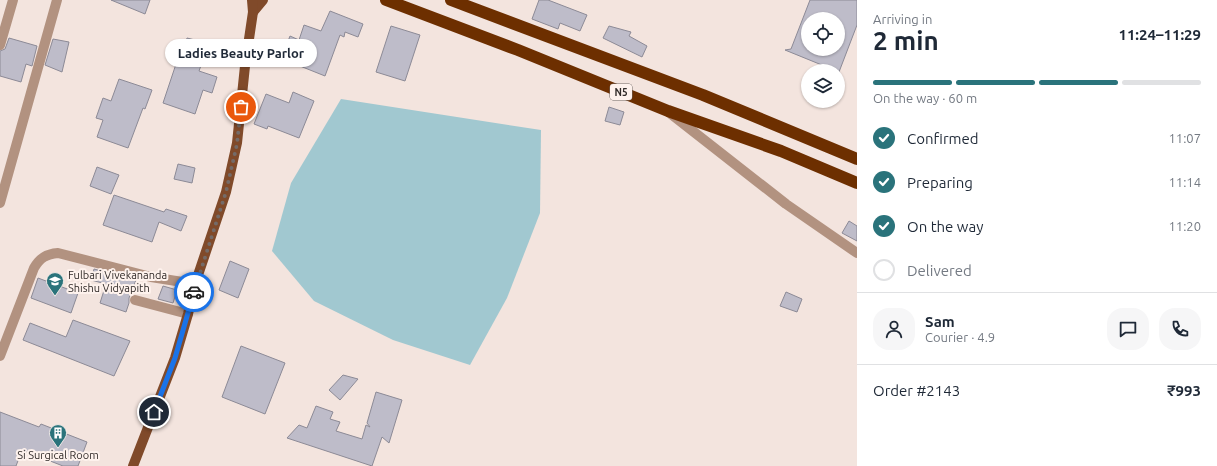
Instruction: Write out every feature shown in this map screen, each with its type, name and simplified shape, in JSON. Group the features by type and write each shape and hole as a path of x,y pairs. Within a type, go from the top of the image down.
{"highway":[{"name":"N5","path":"386,0 518,50 668,111 781,151 857,183"},
{"name":"N5","path":"451,0 703,95 857,159"}],"main road":[{"path":"133,466 175,358 196,284 226,192 237,144 245,66 253,12 252,0"},
{"path":"253,12 263,0"}],"street":[{"path":"0,45 13,0"},
{"path":"0,203 57,0"},
{"path":"668,111 786,204 857,253"},
{"path":"0,356 34,268 42,258 49,254 58,253 151,277 196,284"},
{"path":"135,300 188,314"}],"water":[{"path":"341,99 541,130 540,213 507,298 470,365 393,340 314,301 272,251 291,183"}],"building":[{"path":"111,0 150,0 145,14"},
{"path":"539,0 548,0 587,15 580,31 560,23 558,29 532,19"},
{"path":"810,0 857,0 857,25 842,64 819,64 785,50 791,49 801,23 801,56 845,56 845,12 805,12"},
{"path":"330,11 363,24 358,37 345,32 344,37 340,35 325,76 300,66 302,63 292,60 294,52 285,49 290,36 299,40 304,25 321,31"},
{"path":"391,26 420,35 405,81 376,72"},
{"path":"609,26 631,32 629,36 647,46 642,57 603,38"},
{"path":"9,38 37,46 32,66 26,64 21,82 0,76 0,51 5,49"},
{"path":"187,38 203,42 199,59 203,60 199,71 217,77 212,93 203,90 195,114 163,103 180,52 183,53"},
{"path":"53,39 69,42 62,72 45,65"},
{"path":"119,79 152,90 145,109 143,108 128,148 97,137 103,120 96,118 103,98 111,101"},
{"path":"293,92 314,101 299,138 268,126 267,129 254,124 266,94 289,103"},
{"path":"609,107 624,112 620,125 605,121"},
{"path":"178,164 195,168 192,183 174,179"},
{"path":"97,167 119,175 111,194 90,186"},
{"path":"114,195 164,212 166,209 187,216 181,231 159,222 152,242 103,225"},
{"path":"849,221 857,226 857,241 842,233"},
{"path":"230,261 249,269 238,298 219,290"},
{"path":"94,269 136,280 129,298 126,312 100,303 106,284 91,280"},
{"name":"Fulbari Vivekananda Shishu Vidyapith","path":"38,278 78,293 71,313 31,298"},
{"path":"163,286 177,290 173,303 158,299"},
{"path":"786,292 802,299 797,312 780,306"},
{"path":"73,320 130,341 114,376 23,340 30,323 66,337"},
{"path":"241,346 285,363 265,414 222,397"},
{"path":"343,375 358,379 340,400 329,390"},
{"path":"376,392 402,400 389,443 382,437 372,466 287,438 299,425 307,428 316,406 333,412 330,419 340,422 336,431 362,439 366,425 370,427 367,423"},
{"path":"0,412 39,427 41,424 87,442 78,466 63,466 22,450 16,466 0,466"}],"way so far":[{"path":"194,292 226,192 237,144 241,107"}],"place":[{"name":"Ladies Beauty Parlor","path":"241,107"},
{"name":"Fulbari Vivekananda Shishu Vidyapith","path":"55,296"},
{"name":"Si Surgical Room","path":"58,448"}],"route":[{"path":"154,412 175,358 194,292"}]}
